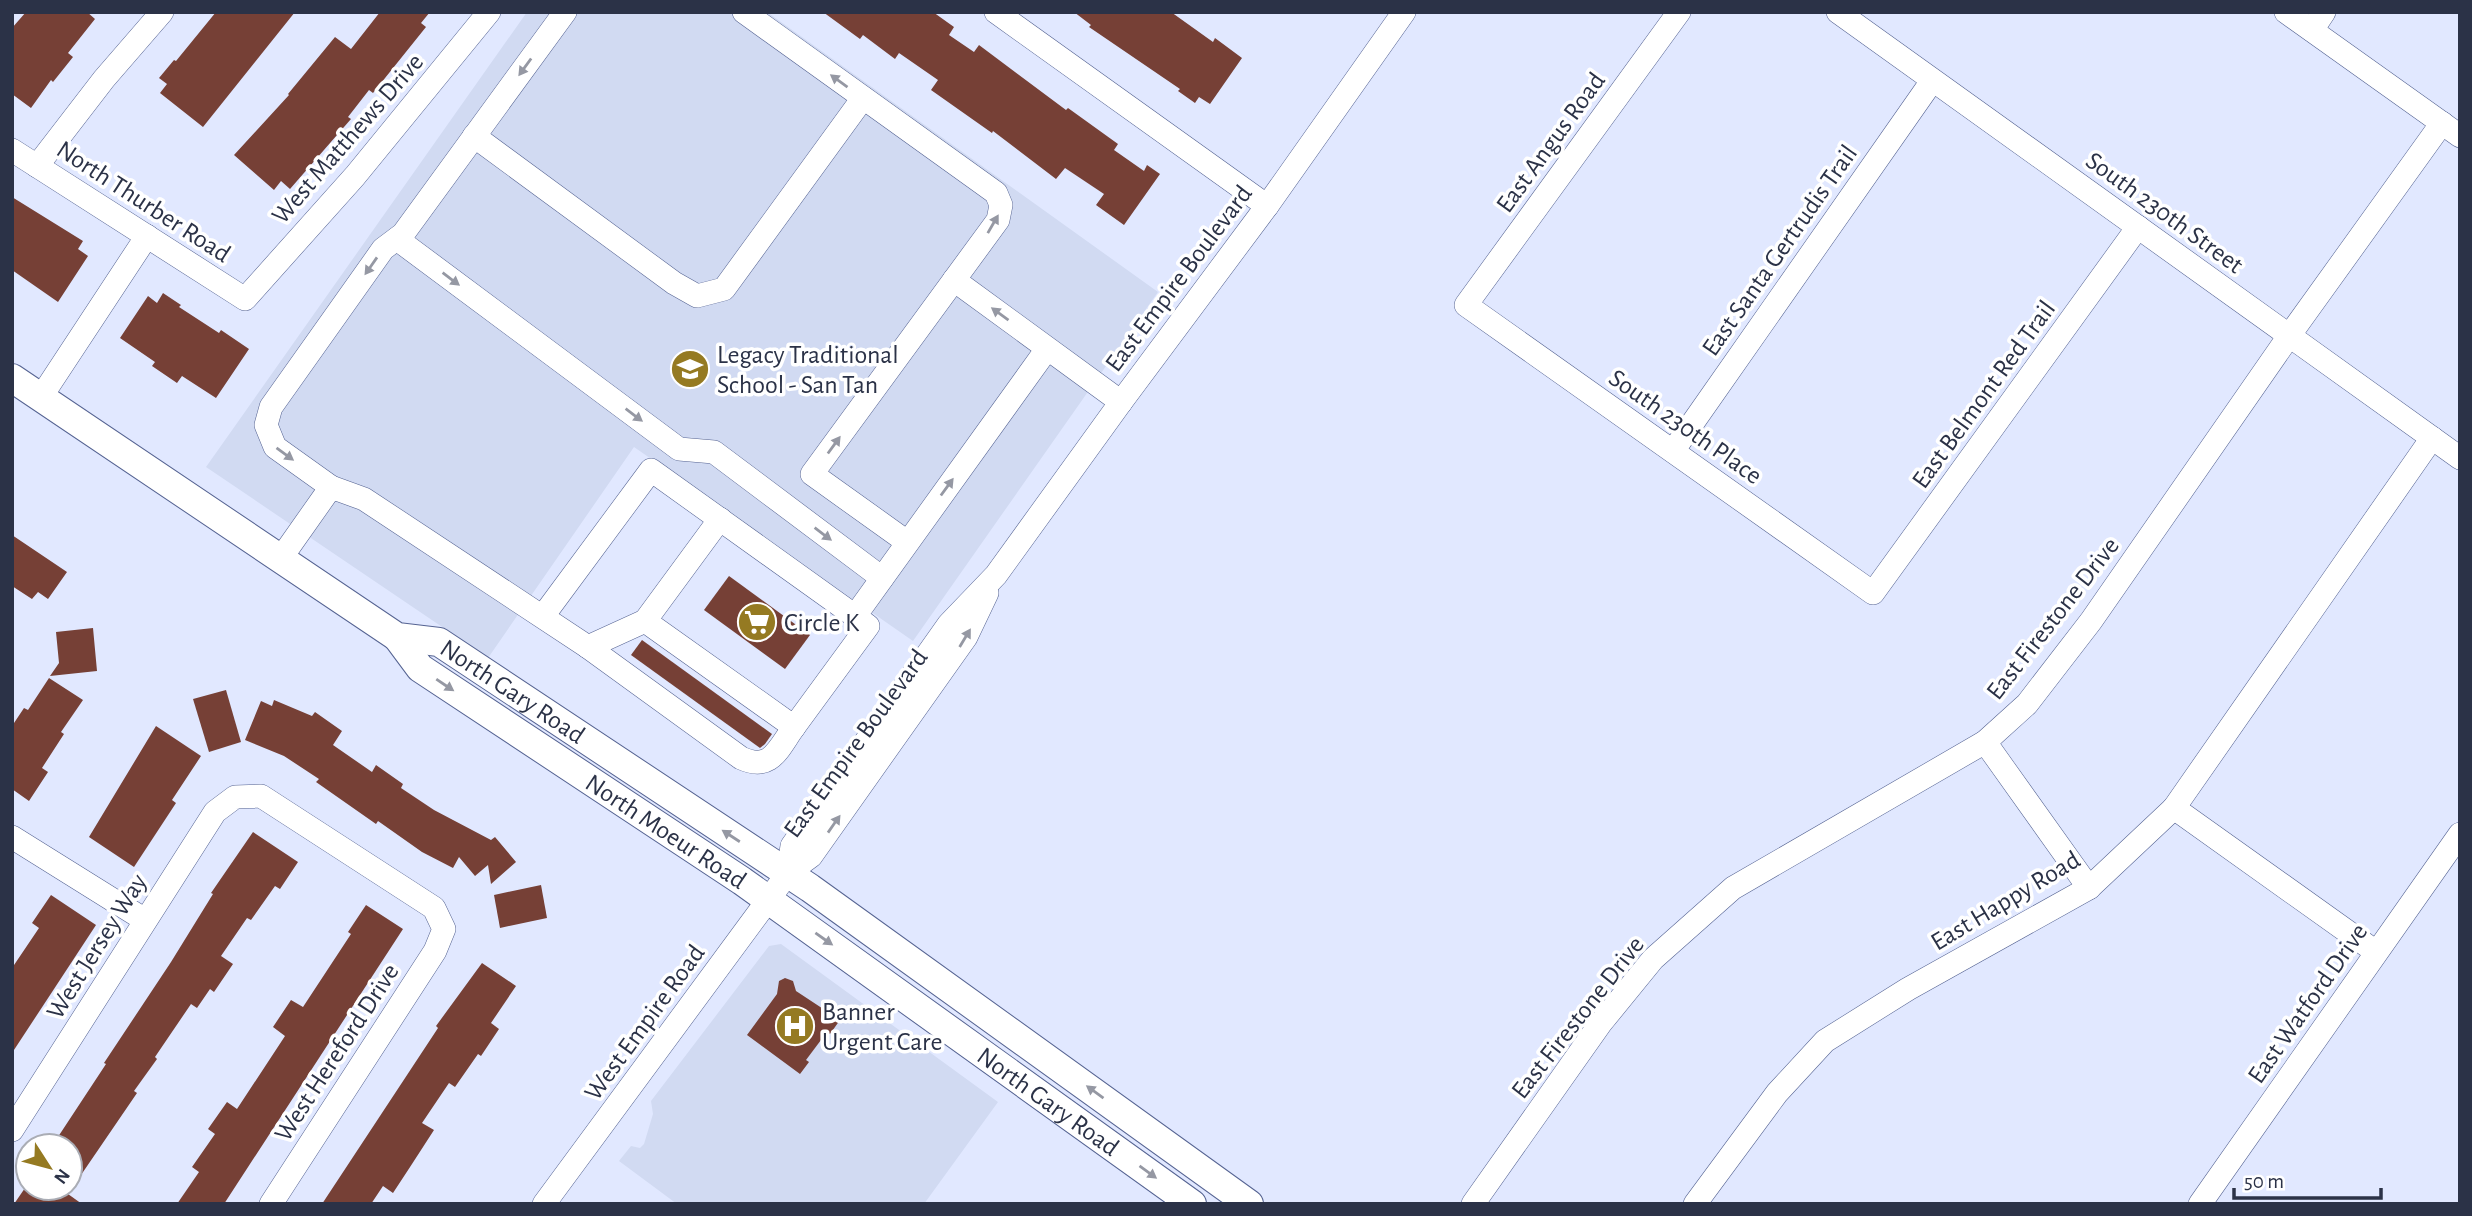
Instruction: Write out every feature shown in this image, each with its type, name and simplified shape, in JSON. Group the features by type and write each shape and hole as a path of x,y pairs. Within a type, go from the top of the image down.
{"main road":[{"name":"North Gary Road","path":"12,378 397,637 439,642 788,873 1249,1204"},
{"name":"North Moeur Road","path":"397,637 419,668 769,899"},
{"name":"North Gary Road","path":"769,899 1192,1204"}],"street":[{"path":"37,166 104,79 162,12"},
{"name":"West Matthews Drive","path":"245,299 355,176 489,12"},
{"path":"542,616 651,470 868,626 773,757 762,764 754,764 741,758 542,616 364,499 331,487 275,447 266,425 271,407 279,395 383,249 403,234 565,12"},
{"path":"744,12 996,193 1001,205 998,220 812,474 907,542"},
{"path":"996,12 1267,206"},
{"name":"East Empire Boulevard","path":"788,873 811,856 966,637 996,575 1267,206 1405,12"},
{"name":"East Angus Road","path":"1466,305 1679,12"},
{"name":"South 230th Street","path":"1838,12 2460,457"},
{"path":"2286,12 2318,21 2451,130"},
{"name":"East Santa Gertrudis Trail","path":"1672,451 1932,81"},
{"path":"474,136 674,283 697,296 724,289 863,98"},
{"name":"East Firestone Drive","path":"1473,1204 1600,1024 1653,959 1733,888 1985,742 2027,704 2091,621 2289,336 2451,130"},
{"name":"North Thurber Road","path":"12,150 245,299"},
{"name":"East Belmont Red Trail","path":"1873,593 2137,227"},
{"path":"41,397 147,236"},
{"path":"397,239 679,449 714,452 882,578"},
{"path":"954,280 1121,402"},
{"name":"South 230th Place","path":"1466,305 1873,593"},
{"path":"855,615 1047,348"},
{"name":"East Happy Road","path":"1695,1204 1777,1093 1825,1041 1908,989 2089,888 2174,808 2432,438"},
{"path":"281,558 331,487"},
{"path":"588,647 645,621 720,519"},
{"path":"645,621 794,727"},
{"path":"1985,742 2089,888"},
{"name":"West Jersey Way","path":"12,1130 215,812 235,797 261,796 434,908 444,929"},
{"path":"2174,808 2376,952"},
{"name":"East Watford Drive","path":"2200,1204 2460,834"},
{"path":"12,837 145,920"},
{"name":"West Empire Road","path":"544,1204 788,873"},
{"name":"West Hereford Drive","path":"271,1204 435,951 444,929"}],"shaded area":[{"name":"Legacy Traditional School - San Tan","path":"527,12 767,12 1158,292 913,641 634,447 488,658 206,467"},
{"path":"781,944 998,1102 924,1204 677,1204 619,1161 631,1146 640,1148 644,1144 653,1114 651,1101 769,946"}],"building":[{"path":"26,12 87,12 95,19 68,53 73,57 53,82 51,80 31,108 12,94 12,28"},
{"path":"216,12 295,12 203,127 160,93 167,84 159,78"},
{"path":"380,12 430,12 421,23 426,27 373,93 369,90 348,117 351,119 290,189 281,181 274,190 234,155 289,95 335,37 351,49"},
{"path":"823,12 933,12 954,27 949,35 974,52 979,45 1066,110 1068,108 1118,144 1114,150 1144,171 1147,165 1160,174 1124,225 1096,205 1104,194 1065,168 1056,179 993,131 992,133 931,90 938,80 899,53 895,59 863,35 860,39"},
{"path":"1074,12 1171,12 1213,42 1215,38 1242,58 1210,104 1199,97 1195,103 1178,91 1180,89 1089,27 1091,25"},
{"path":"12,197 83,241 78,249 88,256 58,302 12,270"},
{"path":"163,293 181,305 179,307 249,349 216,398 182,376 177,383 152,366 155,362 120,338 148,296 157,303"},
{"path":"12,535 67,572 48,599 38,592 32,599 12,586"},
{"name":"Circle K","path":"729,576 810,635 785,669 704,610"},
{"path":"93,628 97,671 50,676 59,663 56,632"},
{"path":"642,640 772,734 765,744 760,748 631,655"},
{"path":"49,678 83,700 61,732 64,734 42,768 48,772 29,801 12,789 12,726 24,708 28,710"},
{"path":"226,690 241,742 209,752 193,699"},
{"path":"274,700 312,716 315,712 342,731 333,745 372,772 376,765 403,784 401,788 434,810 491,840 495,837 516,862 491,884 488,865 475,876 459,857 453,868 422,852 378,821 376,824 316,782 319,779 284,756 245,740 261,701 272,706"},
{"path":"156,726 201,756 172,800 176,803 134,867 89,837"},
{"path":"253,832 298,862 280,889 275,886 251,920 247,918 221,956 233,964 214,992 210,989 197,1008 191,1004 134,1091 137,1093 84,1171 84,1132 61,1132 171,962 213,894 211,893"},
{"path":"541,885 547,918 500,928 494,895"},
{"path":"51,895 96,925 12,1053 12,968 39,928 32,923"},
{"path":"366,905 403,929 224,1204 177,1204 199,1172 192,1167 215,1134 208,1129 227,1102 237,1109 285,1036 273,1027 291,1000 303,1007 351,934 348,932"},
{"path":"482,963 516,986 491,1023 499,1029 481,1056 478,1054 455,1087 449,1083 422,1123 434,1130 393,1193 383,1186 371,1204 322,1204 438,1028 436,1026"},
{"name":"Banner Urgent Care","path":"785,978 793,981 796,991 840,1020 830,1034 827,1032 806,1060 809,1062 800,1074 747,1035 777,994 779,981"},
{"path":"79,1202 82,1204 14,1204"}],"place":[{"name":"Legacy Traditional School - San Tan","path":"690,369"},
{"name":"Circle K","path":"757,622"},
{"name":"Banner Urgent Care","path":"795,1026"}]}
